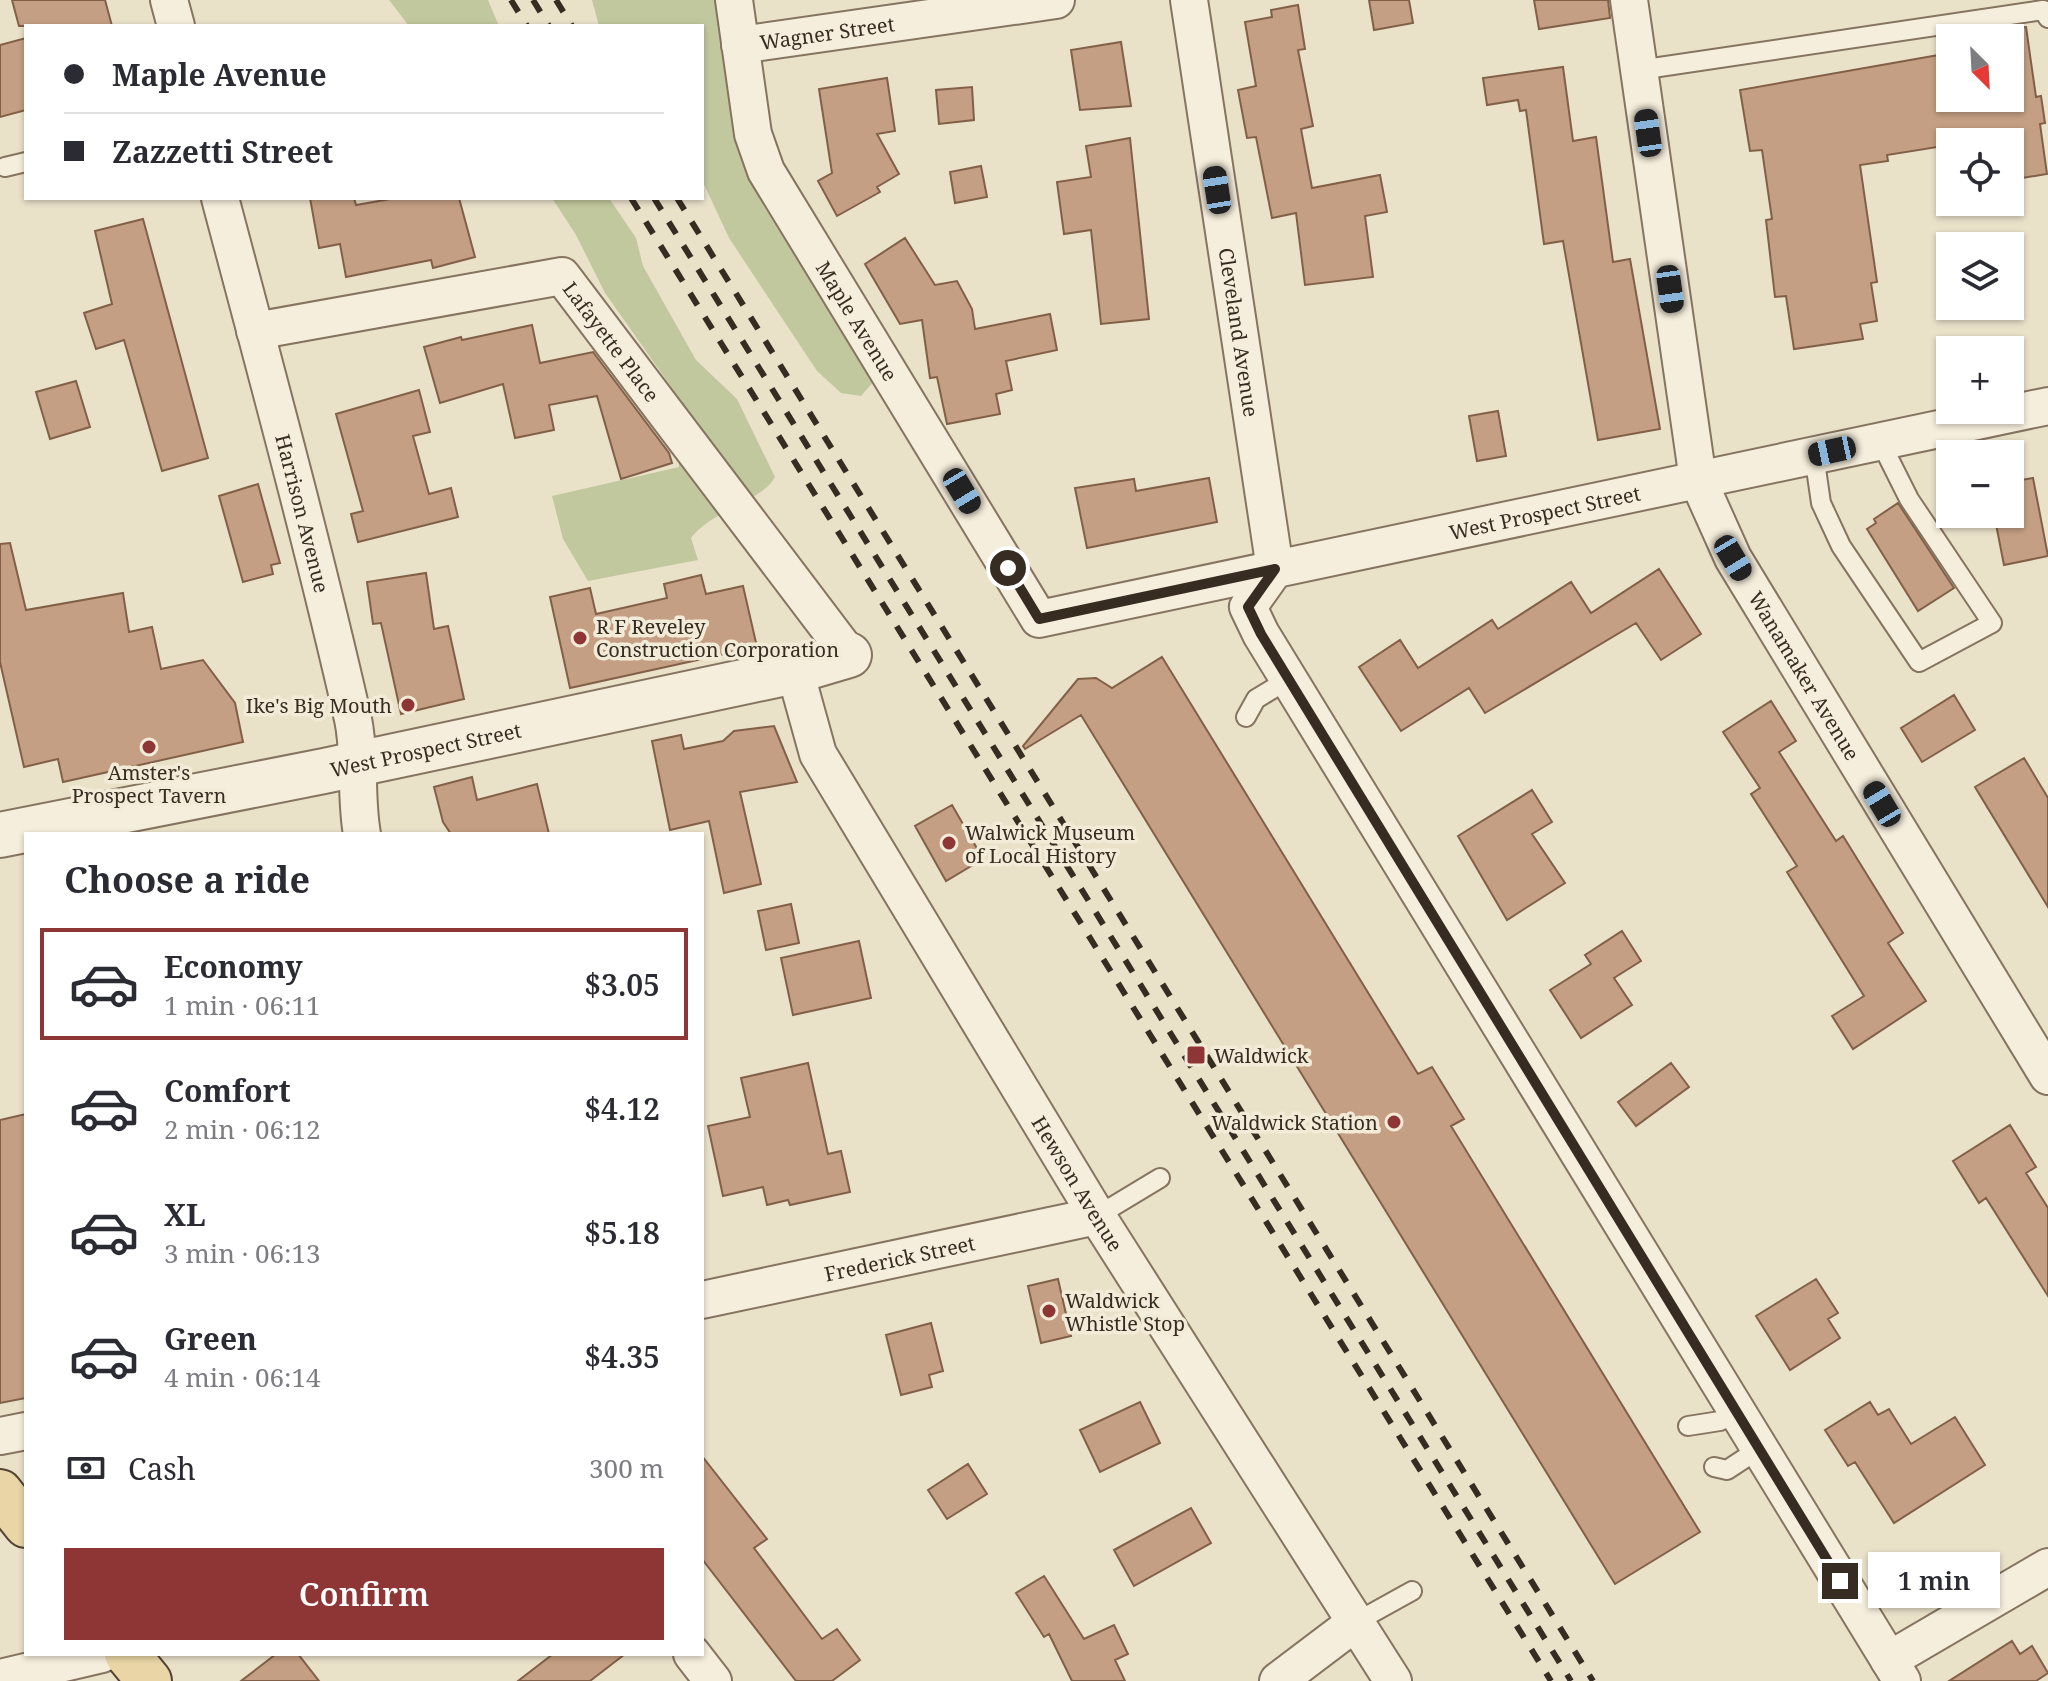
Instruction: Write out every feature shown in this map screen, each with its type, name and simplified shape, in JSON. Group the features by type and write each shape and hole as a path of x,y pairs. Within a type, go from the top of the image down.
{"main road":[{"path":"0,1492 24,1522"},
{"path":"129,1656 149,1681"}],"street":[{"path":"169,0 175,24"},
{"name":"Maple Avenue","path":"734,0 753,134 766,171 1039,619"},
{"name":"Wagner Street","path":"740,45 1056,0"},
{"name":"Cleveland Avenue","path":"1189,0 1275,569"},
{"name":"Wanamaker Avenue","path":"1629,0 1698,480 1733,558 2048,1076"},
{"name":"Harrison Avenue","path":"221,200 312,546 354,723 362,832"},
{"name":"Lafayette Place","path":"255,331 562,276 849,655"},
{"name":"West Prospect Street","path":"1039,619 2048,406"},
{"path":"1275,569 1248,607 1895,1671 2048,1567"},
{"name":"West Prospect Street","path":"0,835 358,764 795,671 849,655"},
{"name":"Hewson Avenue","path":"795,671 818,754 1097,1216 1393,1681"},
{"name":"Frederick Street","path":"704,1300 1097,1216"},
{"path":"0,1436 24,1431"},
{"path":"1278,1681 1356,1622"},
{"path":"0,1678 94,1656"},
{"path":"694,1656 713,1681"}],"lane":[{"path":"1639,70 2043,10 2048,18"},
{"path":"5,167 24,162"},
{"path":"1814,455 1821,503 1841,546 1919,662 1992,623 1909,499 1880,441"},
{"path":"1246,717 1256,699 1289,679"},
{"path":"1097,1216 1160,1178"},
{"path":"1688,1426 1720,1421 1737,1412"},
{"path":"1714,1467 1727,1470 1759,1449"},
{"path":"1356,1622 1412,1591"}],"green space":[{"path":"389,0 488,0 498,24 407,24"},
{"path":"592,0 724,0 737,86 876,379 861,396 841,393 817,371 729,238 704,184 704,24 598,24"},
{"path":"553,200 610,200 636,238 643,266 696,360 737,399 775,477 760,492 711,520 691,538 698,560 588,581 563,539 552,496 679,467 674,391 605,293 576,235"}],"building":[{"path":"12,0 105,0 111,24 24,24 19,26"},
{"path":"1369,0 1409,0 1413,23 1374,30"},
{"path":"1534,0 1608,0 1610,18 1539,29"},
{"path":"1298,5 1305,49 1298,50 1313,126 1301,129 1312,188 1380,175 1387,212 1365,216 1373,277 1305,285 1296,213 1272,218 1256,137 1247,138 1238,90 1256,86 1245,22 1272,17 1271,10"},
{"path":"2024,27 2036,97 2041,96 2045,123 2040,124 2047,174 2024,178 2024,128 1936,128 1936,147 1887,155 1888,161 1860,165 1877,282 1871,283 1877,321 1860,324 1863,339 1794,349 1786,296 1775,297 1766,220 1772,219 1762,150 1750,151 1740,90 1936,55 1936,112 2024,112"},
{"path":"24,39 24,111 0,117 0,45"},
{"path":"1121,42 1131,106 1080,110 1071,50"},
{"path":"1563,67 1573,141 1596,137 1613,262 1630,259 1660,429 1598,440 1563,241 1544,244 1526,110 1520,111 1518,100 1487,105 1483,78"},
{"path":"887,78 895,131 877,134 899,174 877,187 880,192 837,216 818,181 832,173 819,89"},
{"path":"972,87 974,120 939,124 936,90"},
{"path":"1130,138 1149,319 1101,324 1091,230 1064,234 1057,182 1091,177 1086,146"},
{"path":"981,166 987,197 955,203 950,172"},
{"path":"310,200 355,200 356,205 385,200 460,200 475,257 433,268 431,260 346,277 340,244 319,248"},
{"path":"143,219 208,458 162,471 124,340 96,349 84,313 112,304 95,231"},
{"path":"905,238 935,285 957,281 972,309 975,329 1050,314 1057,350 1006,361 1012,390 996,394 1000,414 947,424 937,377 930,378 922,320 900,324 865,264"},
{"path":"532,325 540,363 593,352 669,453 672,463 621,479 597,396 549,405 554,430 515,438 503,384 440,403 424,347 461,337 462,340"},
{"path":"76,381 90,427 50,439 36,392"},
{"path":"419,390 430,432 413,436 429,494 451,488 458,517 358,542 351,514 363,511 336,414"},
{"path":"1498,411 1506,456 1477,461 1469,416"},
{"path":"1209,478 1217,522 1087,548 1075,488 1134,479 1136,491"},
{"path":"2033,478 2048,556 2004,565 1997,528 2024,528 2024,480"},
{"path":"258,484 280,563 271,565 273,574 243,582 219,496"},
{"path":"1898,503 1954,588 1918,611 1867,529 1876,523 1874,519"},
{"path":"10,543 26,610 123,593 129,632 152,627 161,669 203,660 235,703 243,742 63,782 58,759 24,767 0,662 0,544"},
{"path":"1659,569 1701,634 1661,660 1636,623 1485,713 1469,688 1401,731 1359,667 1400,640 1418,668 1492,620 1498,629 1571,582 1591,613"},
{"path":"426,573 434,629 448,626 464,699 401,714 381,623 373,624 367,582"},
{"path":"701,575 706,594 743,586 757,647 570,688 550,597 590,588 596,614 667,598 664,584"},
{"name":"Waldwick Station","path":"1162,657 1418,1074 1432,1067 1464,1119 1451,1126 1700,1532 1615,1584 1081,715 1025,749 1023,746 1078,679 1096,678 1112,688"},
{"path":"1954,695 1975,730 1922,762 1901,728"},
{"path":"1771,701 1796,741 1779,752 1836,841 1843,836 1903,933 1888,943 1926,1001 1853,1049 1832,1016 1864,996 1787,872 1797,866 1751,794 1760,788 1723,732"},
{"path":"774,726 797,782 740,792 761,884 724,893 709,821 670,830 652,741 681,735 684,749 723,741 734,731"},
{"path":"2024,758 2048,798 2048,907 1975,787"},
{"path":"472,777 477,800 537,784 549,832 450,832 443,822 434,787"},
{"path":"1532,790 1552,822 1532,834 1565,883 1507,920 1458,836"},
{"name":"Walwick Museum of Local History","path":"952,805 983,859 946,881 915,826"},
{"path":"791,904 799,943 766,950 758,911"},
{"path":"1622,931 1641,961 1614,978 1632,1005 1581,1038 1550,990 1591,964 1585,955"},
{"path":"859,941 871,998 793,1015 781,958"},
{"path":"808,1063 828,1154 841,1151 850,1192 790,1205 788,1200 767,1205 763,1187 723,1196 708,1126 750,1117 741,1078"},
{"path":"1671,1063 1689,1087 1636,1126 1618,1102"},
{"path":"24,1114 24,1398 0,1403 0,1120"},
{"path":"2010,1125 2036,1167 2026,1173 2048,1208 2048,1296 1986,1198 1979,1203 1953,1161"},
{"name":"Waldwick Whistle Stop","path":"1058,1279 1071,1336 1041,1343 1028,1286"},
{"path":"1816,1279 1838,1313 1828,1319 1840,1338 1790,1370 1756,1316"},
{"path":"931,1323 943,1371 929,1375 932,1387 901,1395 886,1335"},
{"path":"1140,1402 1160,1443 1100,1472 1080,1430"},
{"path":"1870,1402 1878,1415 1889,1409 1911,1444 1955,1417 1985,1465 1894,1523 1855,1462 1848,1466 1825,1430"},
{"path":"704,1459 767,1539 754,1548 822,1639 837,1629 860,1660 832,1681 796,1681 704,1562"},
{"path":"968,1464 987,1494 947,1519 928,1490"},
{"path":"1191,1508 1211,1543 1134,1586 1114,1550"},
{"path":"1044,1576 1084,1639 1114,1625 1128,1654 1115,1660 1125,1681 1072,1681 1049,1634 1044,1637 1016,1593"},
{"path":"2012,1641 2020,1654 2032,1646 2048,1673 2036,1681 1949,1681"},
{"path":"273,1656 300,1656 319,1681 241,1681"},
{"path":"550,1656 622,1656 590,1681 518,1681"}],"railway":[{"path":"511,0 526,24"},
{"path":"533,0 548,24"},
{"path":"556,0 571,24"},
{"path":"632,200 1551,1681"},
{"path":"655,200 1571,1681"},
{"path":"678,200 1593,1681"}],"place":[{"name":"R F Reveley Construction Corporation","path":"580,638"},
{"name":"Ike's Big Mouth","path":"408,705"},
{"name":"Amster's Prospect Tavern","path":"149,747"},
{"name":"Walwick Museum of Local History","path":"949,843"},
{"name":"Waldwick","path":"1196,1055"},
{"name":"Waldwick Station","path":"1394,1122"},
{"name":"Waldwick Whistle Stop","path":"1049,1311"}],"route":[{"path":"1008,568 1039,619 1275,569 1248,607 1261,634 1840,1581"}]}
